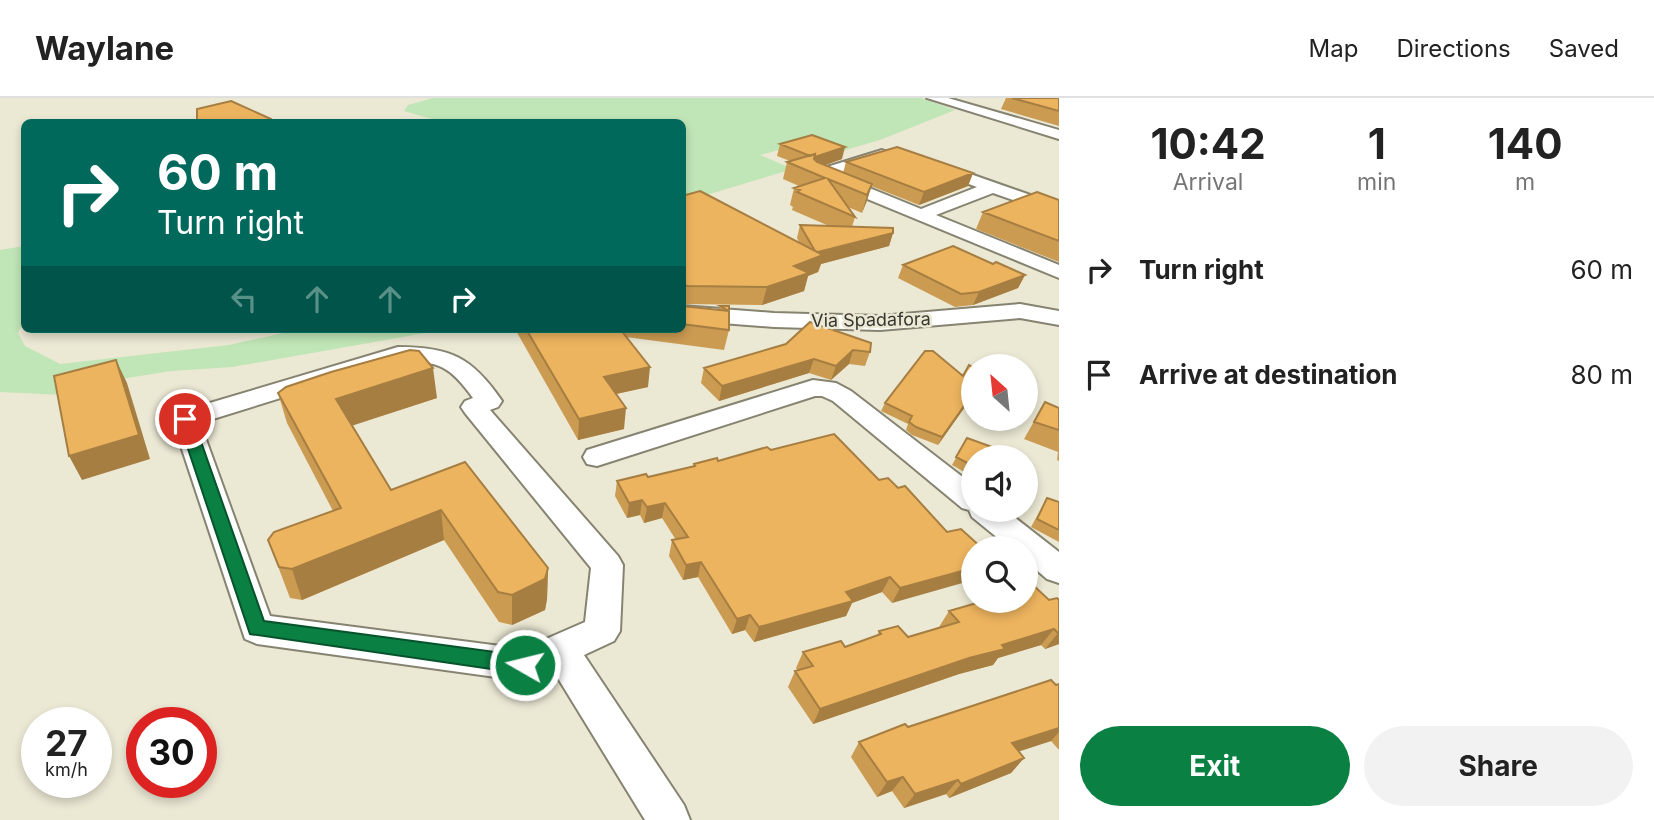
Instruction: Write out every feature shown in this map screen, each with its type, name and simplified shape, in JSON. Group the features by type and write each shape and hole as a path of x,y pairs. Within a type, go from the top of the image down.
{"street":[{"path":"934,98 1059,135"},
{"path":"1012,121 1047,116"},
{"path":"1059,211 893,151 820,174 1059,272"},
{"path":"921,215 994,187"},
{"path":"1000,208 1025,198"},
{"path":"951,228 976,218"},
{"name":"Via Spadafora","path":"686,313 774,320 880,323 1020,311 1059,318"},
{"path":"398,354 448,357 459,363 489,401 474,407 607,565 602,631 560,650 525,665 257,629 185,419 398,354"},
{"path":"597,457 813,388 827,388 842,396 961,491"},
{"path":"999,522 1059,570"},
{"path":"560,650 669,820"}],"green space":[{"path":"433,98 921,98 955,110 880,140 842,151 812,141 760,155 793,169 686,201 686,119 432,119 404,111 408,105"},
{"path":"21,246 21,326 18,333 25,346 60,364 229,345 283,333 425,333 232,367 171,371 121,379 64,395 0,392 0,250"}],"building":[{"path":"1012,98 1059,98 1059,111"},
{"path":"231,101 271,119 197,119 197,109"},
{"path":"812,135 845,147 815,157 815,154 810,156 780,144"},
{"path":"897,147 973,173 924,192 846,162"},
{"path":"815,154 814,159 817,162 872,184 867,195 828,179 855,217 797,192 800,190 794,188 825,178 787,162"},
{"path":"700,191 823,255 794,266 809,273 767,287 687,286 686,195"},
{"path":"1037,192 1059,200 1059,241 983,212"},
{"path":"800,225 893,228 893,233 818,252"},
{"path":"953,246 1025,275 979,292 961,294 903,265"},
{"path":"686,306 729,311 729,330 686,325"},
{"path":"810,322 871,343 870,352 853,350 836,366 814,359 722,386 704,368 786,344"},
{"path":"528,333 623,333 650,367 604,377 626,408 579,419"},
{"path":"410,350 419,351 433,368 336,399 391,490 465,462 548,568 545,579 512,595 498,592 441,510 292,569 279,567 268,540 274,532 341,508 278,393 286,387 331,372"},
{"path":"925,351 933,351 961,374 961,410 942,437 916,427 909,422 912,416 885,403"},
{"path":"116,360 139,435 69,456 54,376"},
{"path":"1045,402 1059,408 1059,430 1038,423 1038,415"},
{"path":"834,434 879,480 888,478 898,488 905,486 947,532 961,529 969,536 961,536 961,571 900,588 890,577 846,592 853,601 759,627 750,615 737,619 701,562 686,565 672,540 688,537 665,503 647,507 642,500 629,503 617,481 646,474 648,477 767,447 771,450"},
{"path":"967,438 986,445 963,445"},
{"path":"1047,498 1059,502 1059,530 1038,520"},
{"path":"1038,590 1049,600 1059,600 1059,632 1054,629 1002,645 1005,649 969,658 820,709 795,671 813,666 803,652 841,641 845,647 881,634 879,631 898,626 908,637 959,622 949,611 961,608 961,613 1038,613"},
{"path":"1051,680 1056,685 1059,684 1059,728 1012,743 1024,758 961,784 958,780 915,794 903,777 887,782 859,742 905,724 908,727"}],"route":[{"path":"185,419 257,629 525,665"}]}
